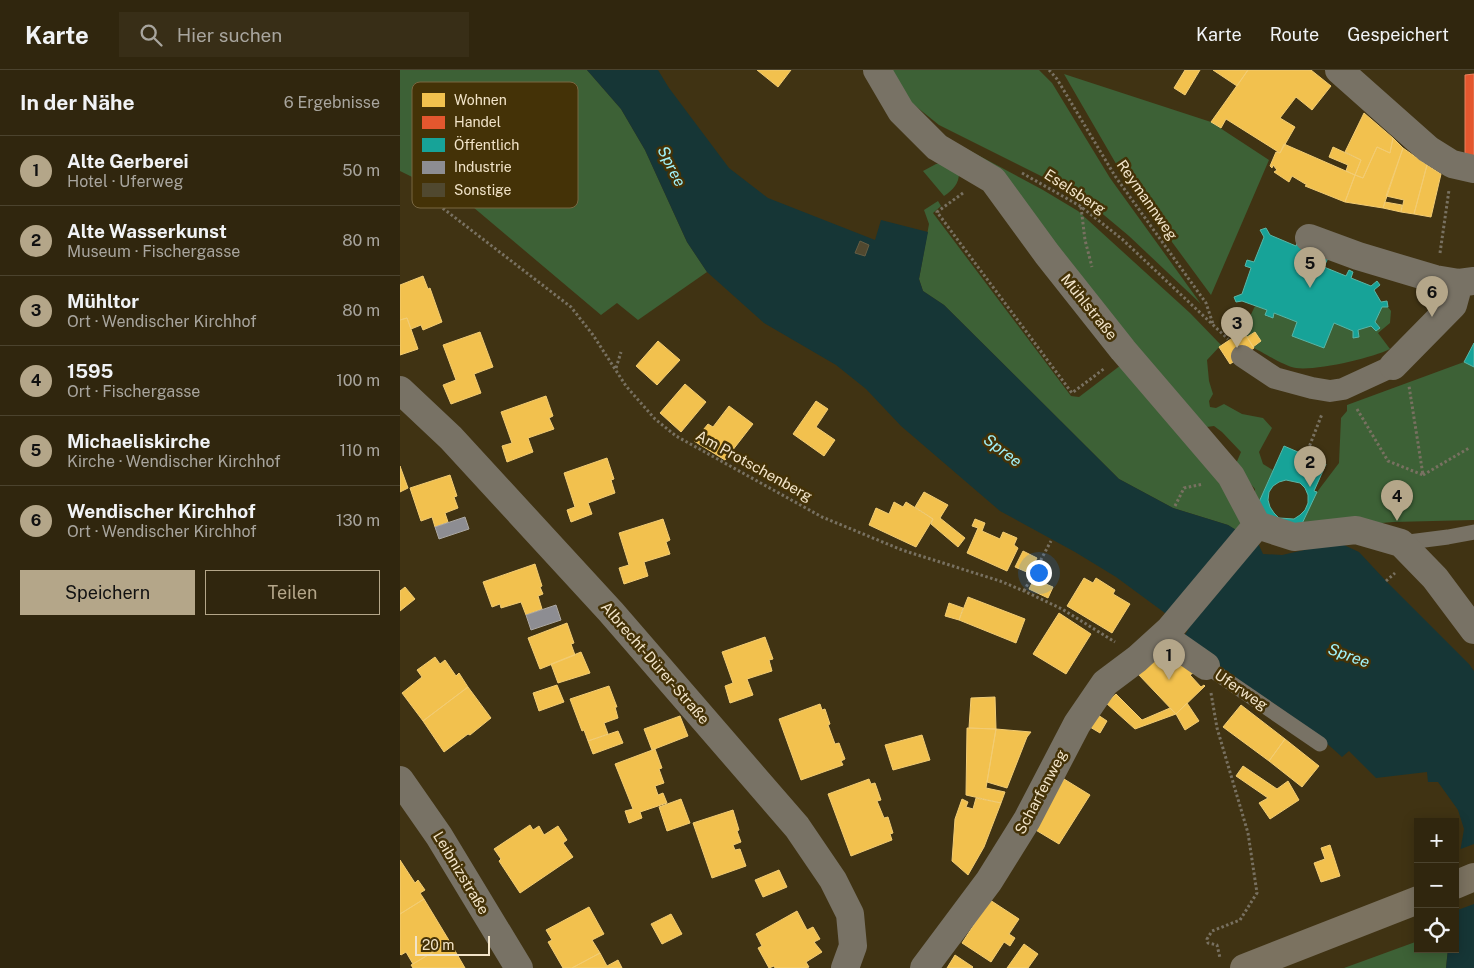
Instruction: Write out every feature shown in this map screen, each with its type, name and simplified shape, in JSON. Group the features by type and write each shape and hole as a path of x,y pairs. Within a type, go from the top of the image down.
{"main road":[{"path":"1459,884 1474,878"},
{"path":"1237,965 1414,901"}],"street":[{"name":"Mühlstraße","path":"877,70 901,111 937,147 993,180 1047,254 1117,342 1230,476 1253,530"},
{"path":"1340,70 1428,149 1463,167"},
{"path":"1236,348 1275,378 1312,388 1336,390 1393,366 1453,305 1466,282 1435,279 1358,256 1309,238"},
{"name":"Albrecht-Dürer-Straße","path":"400,390 451,438 611,612 797,827 833,880 850,914 852,946 845,968"},
{"path":"1253,530 1294,537 1356,530 1401,542 1435,578 1474,630"},
{"name":"Scharfenweg","path":"924,968 989,881 1028,820 1077,724 1106,684 1166,633 1253,530"},
{"name":"Uferweg","path":"1166,633 1206,666"},
{"name":"Leibnizstraße","path":"400,780 439,836 519,968"}],"lane":[{"path":"1401,542 1448,538 1474,532"},
{"name":"Uferweg","path":"1206,666 1320,744"}],"path":[{"name":"Reymannweg","path":"1048,70 1057,78 1115,176 1206,303 1213,325 1236,348"},
{"path":"1442,234 1463,167"},
{"name":"Eselsberg","path":"1020,172 1046,185 1080,206 1122,239 1213,325"},
{"path":"966,191 937,212 1072,393 1106,368"},
{"name":"Am Protschenberg","path":"443,208 571,307 616,368 626,386 655,419 676,436 822,517 902,550 1000,581 1062,609 1116,643 1137,659"},
{"path":"616,368 622,352"},
{"path":"1393,366 1408,383 1423,475"},
{"path":"1306,455 1336,390 1356,406 1388,461 1423,475"},
{"path":"1423,475 1469,448"},
{"path":"1174,506 1184,488"},
{"path":"1024,591 1051,541"},
{"path":"1217,728 1248,833 1257,893 1240,920 1212,931 1206,939 1208,943 1217,946 1237,965"}],"green space":[{"path":"400,70 587,70 621,109 645,150 687,242 707,272 638,320 617,303 601,315 474,208 578,208 578,82 412,82 412,177 400,171"},
{"path":"892,70 1039,70 1052,83 1110,178 1201,304 1129,236 1086,200 939,125 908,100"},
{"path":"1064,74 1211,122 1269,160 1211,295 1122,174"},
{"path":"961,146 1078,211 1190,313 1221,345 1207,360 1209,381 1213,394 1209,401 1210,407 1216,408 1224,404 1242,414 1263,418 1272,428 1259,452 1263,464 1273,470 1255,511 1255,489 1235,466 1241,452 1214,426 1199,428"},
{"path":"950,161 959,169 958,178 953,188 944,196 923,171 936,164"},
{"path":"938,201 941,206 933,213 1071,396 1079,397 1121,365 1224,479 1243,523 1237,531 1228,525 1173,508 1119,479 944,305 923,291 919,279 929,224 924,210"},
{"path":"1255,306 1267,310 1266,316 1272,318 1274,313 1297,322 1292,336 1324,348 1334,323 1353,331 1353,338 1359,337 1358,330 1371,326 1376,331 1380,328 1375,322 1382,307 1388,307 1391,311 1390,323 1378,333 1390,349 1382,353 1330,366 1317,368 1292,367 1254,348 1261,341 1247,337 1243,331"},
{"path":"1464,362 1474,367 1474,520 1393,522 1299,530 1317,492 1339,463 1341,418 1347,411 1347,405"},
{"path":"1414,942 1414,953 1448,953 1446,968 1344,968"}],"water":[{"name":"Spree","path":"587,70 658,70 669,88 729,168 768,198 875,240 881,220 928,232 919,279 923,291 944,305 1119,479 1173,508 1228,525 1258,543 1263,554 1282,555 1322,546 1344,545 1359,552 1474,671 1474,968 1446,968 1448,953 1459,953 1459,858 1464,829 1458,810 1438,782 1428,782 1427,772 1376,778 1349,751 1342,757 1304,725 1182,639 1188,630 1116,577 1000,511 901,426 866,389 836,365 764,323 707,272 687,242 645,150 621,109"}],"pier":[{"path":"1474,844 1474,904 1459,910 1459,863 1459,850"}],"building: Wohnen":[{"path":"757,70 791,70 778,87"},
{"path":"1185,70 1200,70 1185,95 1174,88"},
{"path":"1213,70 1248,70 1237,86"},
{"path":"1248,70 1311,70 1331,86 1312,110 1296,97 1280,118 1295,127 1280,153 1226,119 1221,128 1211,122"},
{"path":"1364,113 1393,138 1390,153 1377,147 1363,178 1355,175 1361,160 1345,152"},
{"path":"1393,138 1403,148 1383,208 1345,202 1355,175 1363,178 1377,147 1390,153"},
{"path":"1284,144 1355,175 1345,202 1305,186 1307,185 1292,176 1289,182 1274,172 1277,170 1273,165 1272,168 1270,166 1276,152 1280,153"},
{"path":"1333,147 1361,160 1355,175 1346,171 1348,165 1329,157"},
{"path":"1403,148 1427,165 1414,214 1401,212 1404,200 1386,196"},
{"path":"1427,165 1441,174 1431,217 1414,214"},
{"path":"1385,202 1402,205 1401,212 1383,208"},
{"path":"423,276 428,289 430,288 442,322 423,330 421,325 411,329 407,318 400,320 400,285"},
{"path":"407,318 418,349 400,355 400,320"},
{"path":"1243,331 1254,348 1230,364 1219,347"},
{"path":"480,332 493,367 474,374 481,393 451,404 443,385 456,380 443,345"},
{"path":"1255,332 1261,341 1253,347 1247,337"},
{"path":"658,341 680,360 657,385 636,366"},
{"path":"685,384 706,402 681,432 660,413"},
{"path":"546,396 553,416 549,418 554,429 528,438 533,452 507,462 502,446 512,443 501,412"},
{"path":"816,401 828,409 816,427 835,440 824,456 793,434"},
{"path":"729,406 753,424 725,460 694,441 708,424 713,427"},
{"path":"607,458 614,479 611,480 615,493 588,503 592,514 571,522 567,510 575,507 564,473"},
{"path":"400,466 408,488 400,492"},
{"path":"450,475 457,496 454,497 458,508 445,513 448,522 435,527 432,517 421,521 410,488"},
{"path":"924,492 948,505 940,518 965,538 958,547 931,524 933,519 915,507"},
{"path":"894,502 903,507 906,502 933,519 916,547 869,525 876,508 889,514"},
{"path":"663,519 670,540 666,542 670,554 644,562 648,576 624,584 619,568 629,565 619,533"},
{"path":"975,519 985,523 982,531 1000,539 1003,532 1017,538 1014,545 1018,548 1007,571 967,553 978,528 972,526"},
{"path":"1023,551 1037,558 1029,573 1015,567"},
{"path":"535,564 542,586 540,587 543,594 538,596 542,609 526,615 521,602 501,608 500,604 492,607 483,582"},
{"path":"1084,578 1093,583 1096,578 1115,590 1113,594 1130,604 1112,633 1067,606"},
{"path":"1034,579 1053,587 1048,598 1029,589"},
{"path":"405,587 415,599 400,611 400,591"},
{"path":"968,597 1025,619 1016,643 959,620"},
{"path":"949,603 963,608 959,620 945,616"},
{"path":"1059,613 1091,634 1066,674 1033,654"},
{"path":"567,623 574,643 571,644 575,655 540,669 528,638"},
{"path":"765,637 773,659 769,660 772,671 747,679 753,695 730,703 725,686 733,683 722,652"},
{"path":"1168,647 1171,654 1182,666 1185,663 1193,673 1190,675 1201,687 1205,686 1176,714 1138,674"},
{"path":"581,652 590,673 558,683 551,664"},
{"path":"435,657 440,664 445,660 456,676 459,673 468,687 423,721 402,693 422,677 417,670"},
{"path":"557,685 564,702 539,711 533,693"},
{"path":"609,686 617,707 615,707 618,718 604,723 608,734 588,741 584,730 582,731 570,699"},
{"path":"468,687 491,718 444,752 423,721"},
{"path":"1116,694 1142,720 1170,708 1176,714 1135,729 1106,703"},
{"path":"995,697 996,729 969,728 971,698"},
{"path":"1187,703 1199,721 1185,730 1176,714"},
{"path":"820,704 822,710 825,709 830,724 828,725 835,744 839,743 845,759 841,761 843,765 801,780 779,719"},
{"path":"1241,705 1285,739 1269,761 1223,727"},
{"path":"1098,715 1107,721 1100,733 1090,727"},
{"path":"680,716 688,736 652,750 644,729"},
{"path":"967,728 996,729 986,788 1005,792 1001,803 966,795"},
{"path":"996,729 1031,732 1027,737 1007,788 987,782"},
{"path":"618,731 623,743 593,754 588,741"},
{"path":"922,735 930,760 893,770 885,745"},
{"path":"1285,739 1319,766 1302,787 1269,761"},
{"path":"655,749 662,768 659,769 664,783 655,786 658,795 663,793 667,803 640,812 642,818 629,823 625,811 633,809 615,764"},
{"path":"1243,766 1277,789 1288,781 1299,800 1270,819 1259,803 1268,798 1236,776"},
{"path":"869,779 871,784 875,783 881,800 877,801 884,818 888,817 893,833 890,834 892,840 851,856 828,794"},
{"path":"1064,779 1090,795 1059,844 1034,829"},
{"path":"976,798 1001,803 984,847 968,875 952,861 955,819 962,799 968,802 966,807 973,809"},
{"path":"681,799 690,823 667,831 659,807"},
{"path":"733,810 741,842 733,845 735,850 740,849 746,866 712,878 693,823"},
{"path":"530,825 533,830 539,826 544,835 558,826 567,840 563,843 573,857 520,893 499,861 501,859 494,849"},
{"path":"1330,845 1340,876 1321,882 1314,863 1325,859 1321,848"},
{"path":"400,860 415,883 418,880 425,890 420,893 424,899 400,914"},
{"path":"779,870 787,887 763,897 755,880"},
{"path":"424,899 450,942 413,964 406,952 400,954 400,914"},
{"path":"990,900 1019,919 1009,934 1015,938 1010,946 1004,942 991,962 962,943"},
{"path":"589,907 604,934 592,940 600,953 572,968 563,968 548,942 552,940 546,930"},
{"path":"797,911 807,930 813,927 820,939 814,942 822,952 806,962 809,967 807,968 775,968 774,966 769,968 758,948 762,946 756,934"},
{"path":"671,914 682,934 662,944 651,924"},
{"path":"450,942 465,968 413,968 411,965"},
{"path":"1024,944 1038,954 1028,968 1007,968"},
{"path":"600,953 607,966 618,960 622,968 572,968"},
{"path":"955,955 973,967 947,968"}],"building: Handel":[{"path":"1474,74 1474,160 1465,159 1465,75"}],"building: Öffentlich":[{"path":"1266,228 1270,235 1296,246 1299,238 1331,251 1324,267 1346,276 1349,270 1353,272 1351,278 1371,286 1377,281 1380,285 1374,290 1381,302 1387,301 1388,307 1382,307 1375,322 1380,328 1376,331 1371,326 1358,330 1359,337 1353,338 1353,331 1334,323 1324,348 1292,336 1297,322 1274,313 1273,318 1265,315 1267,310 1242,301 1236,302 1234,297 1242,294 1251,268 1245,266 1247,260 1254,262 1264,237 1260,230"},
{"path":"1474,343 1474,367 1464,362"},
{"path":"1284,446 1326,464 1314,491 1317,492 1299,530 1255,511","holes":["1286,480 1300,483 1308,495 1308,503 1305,510 1294,519 1279,518 1270,507 1268,500 1269,492 1279,482"]}],"building: Industrie":[{"path":"465,517 469,529 439,539 435,527"},
{"path":"556,605 561,620 531,630 526,615"}],"building: Sonstige":[{"path":"860,241 869,245 865,256 855,253"}],"place":[{"name":"Michaeliskirche","path":"1310,288"},
{"name":"Wendischer Kirchhof","path":"1432,317"},
{"name":"Mühltor","path":"1237,348"},
{"name":"Alte Wasserkunst","path":"1310,487"},
{"name":"1595","path":"1397,521"},
{"name":"Alte Gerberei","path":"1169,680"}]}
